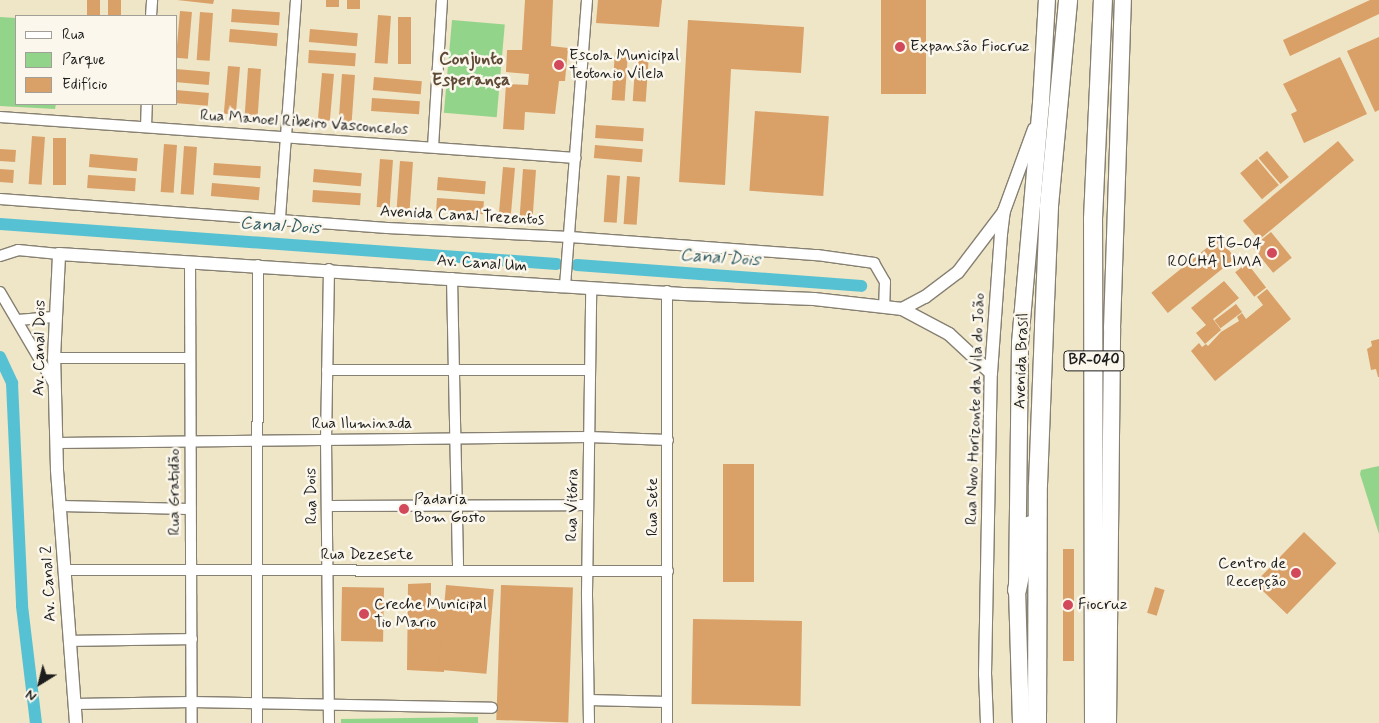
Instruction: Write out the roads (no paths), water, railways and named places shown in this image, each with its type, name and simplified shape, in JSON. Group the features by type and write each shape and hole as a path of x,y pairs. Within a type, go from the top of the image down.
{"highway":[{"name":"Avenida Brasil","path":"1021,723 1017,590 1020,343 1042,103 1047,0"},
{"name":"Avenida Brasil","path":"1037,723 1038,485 1050,206 1062,88 1068,0"},
{"name":"BR-040","path":"1094,723 1093,219 1103,0"},
{"path":"1108,723 1112,328 1123,0"},
{"path":"1017,590 1038,485"}],"street":[{"path":"151,15 152,0"},
{"path":"280,218 288,137 296,0"},
{"path":"433,147 442,0"},
{"path":"565,286 587,0"},
{"name":"Rua Novo Horizonte da Vila do João","path":"987,723 985,674 991,373 1004,211 1042,103"},
{"path":"146,127 147,105"},
{"name":"Rua Manoel Ribeiro Vasconcelos","path":"0,117 576,158"},
{"name":"Avenida Canal Trezentos","path":"0,199 280,218 387,228 570,237 866,261 874,263 881,271 885,282 884,307"},
{"path":"902,309 925,297 958,272 1004,211"},
{"path":"0,256 18,250 59,254"},
{"name":"Av. Canal Um","path":"59,254 329,269 591,288 814,299 902,309"},
{"name":"Av. Canal Dois","path":"56,443 54,358 59,254"},
{"name":"Rua Gratidão","path":"190,262 189,508 192,723"},
{"path":"258,265 258,723"},
{"name":"Rua Dois","path":"329,269 326,438 329,723"},
{"path":"452,278 458,570"},
{"name":"Rua Vitória","path":"589,723 587,568 591,288"},
{"name":"Rua Sete","path":"667,291 667,723"},
{"path":"0,292 55,385"},
{"path":"902,309 949,334 991,373"},
{"path":"18,320 56,317"},
{"path":"54,358 190,358"},
{"path":"327,370 590,370"},
{"name":"Rua Iluminada","path":"56,443 326,438 588,437 668,440"},
{"name":"Av. Canal 2","path":"56,443 76,723"},
{"path":"327,506 457,504 588,505"},
{"path":"61,506 189,508"},
{"name":"Rua Dezesete","path":"65,570 257,571 587,568 668,571"},
{"path":"69,641 192,639"},
{"path":"589,700 667,702"},
{"path":"75,704 192,702 492,708"}],"waterway":[{"name":"Canal Dois","path":"0,224 557,264"},
{"name":"Canal Dois","path":"577,265 861,286"},
{"path":"0,357 12,383 22,606 36,723"}],"place":[{"name":"Expansão Fiocruz","path":"900,47"},
{"name":"Escola Municipal Teotonio Vilela","path":"559,65"},
{"name":"ETG-04 ROCHA LIMA","path":"1272,253"},
{"name":"Padaria Bom Gosto","path":"404,509"},
{"name":"Centro de Recepção","path":"1296,573"},
{"name":"Fiocruz","path":"1068,605"},
{"name":"Creche Municipal Tio Mario","path":"364,614"}],"district":[{"name":"Conjunto Esperança","path":"471,70"}]}
